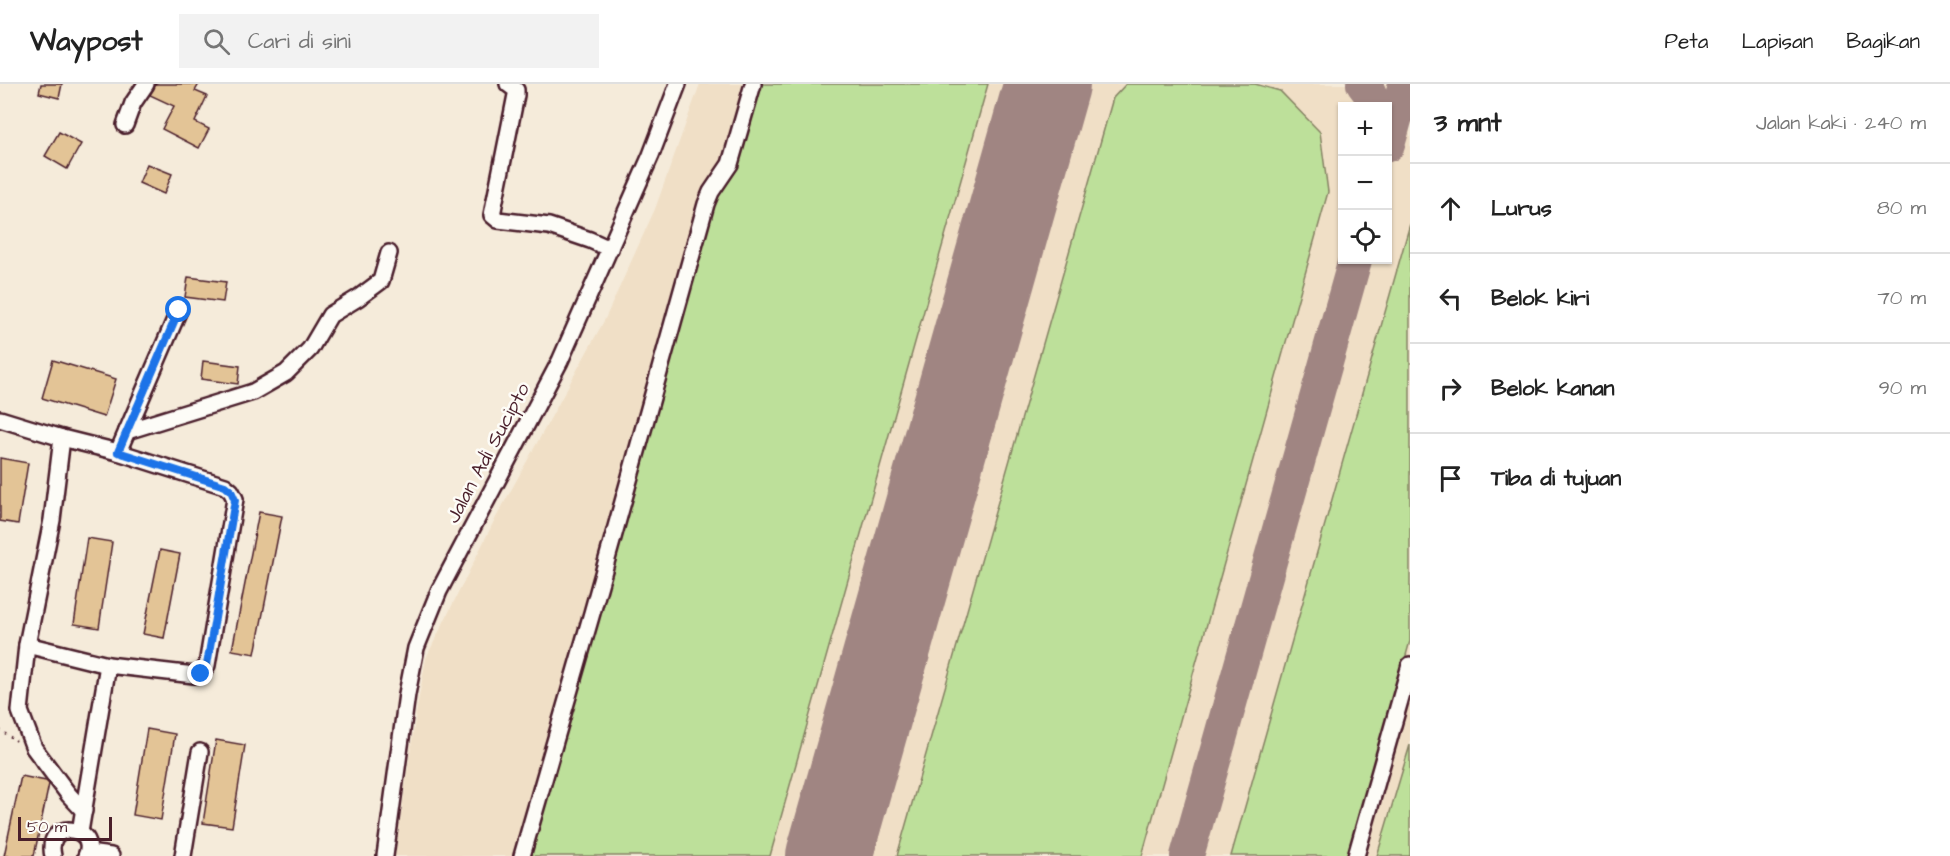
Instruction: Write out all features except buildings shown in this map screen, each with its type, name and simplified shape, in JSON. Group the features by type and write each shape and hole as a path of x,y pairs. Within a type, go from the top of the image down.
{"street":[{"path":"125,125 133,103 146,84"},
{"path":"508,84 516,90 516,95 492,215 498,220 549,226 610,249"},
{"name":"Jalan Adi Sucipto","path":"385,856 407,694 416,648 439,591 560,361 651,155 678,84"},
{"path":"522,856 706,204 711,192 730,165 753,84"},
{"path":"127,431 253,392 286,373 310,349 330,315 358,298 381,280 389,253"},
{"path":"118,452 179,310"},
{"path":"0,419 118,452 225,486 231,491 235,500 207,665 201,674 108,665 27,645"},
{"path":"62,438 52,520 27,645 20,711 34,748 69,795 84,811"},
{"path":"80,832 108,665"},
{"path":"1356,856 1410,665"},
{"path":"183,856 200,752"},
{"path":"53,856 52,843 58,833 69,829 80,832 87,841 87,854 111,856"}],"shaded area":[{"path":"700,84 1410,84 1410,856 395,856 426,658 492,525 605,319 655,209"}],"green space":[{"path":"760,84 988,84 770,856 530,856 714,202 737,168"},
{"path":"1126,84 1255,84 1280,91 1320,132 1328,192 1142,856 897,856 1113,98"},
{"path":"1410,224 1410,641 1350,856 1231,856"},
{"path":"1410,745 1410,856 1377,856"}],"taxiway":[{"path":"1363,84 1373,102"},
{"path":"1392,131 1405,84"},
{"path":"1187,856 1354,264"}],"runway":[{"path":"829,856 1047,84"}],"route":[{"path":"179,310 118,452 225,486 231,491 235,500 207,665 201,674"}]}
